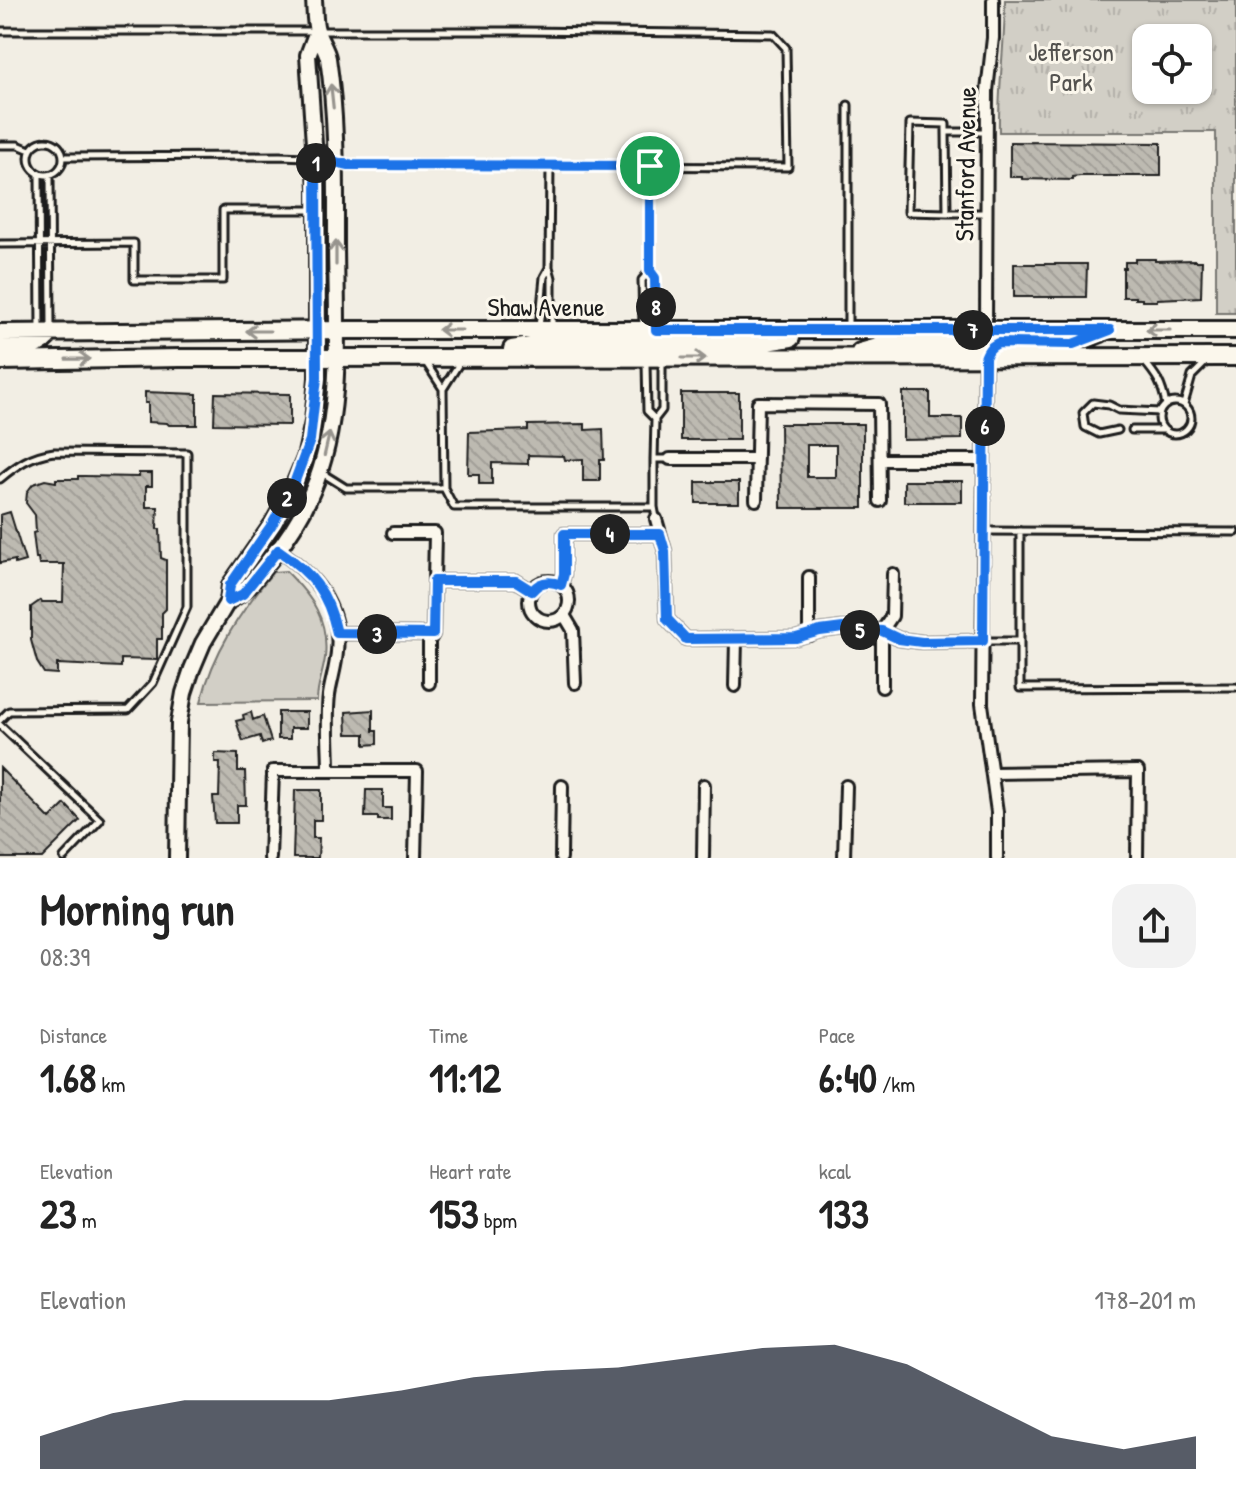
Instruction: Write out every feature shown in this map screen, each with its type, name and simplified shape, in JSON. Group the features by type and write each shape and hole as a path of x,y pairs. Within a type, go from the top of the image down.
{"main road":[{"path":"228,601 243,594 296,523 320,472 331,425 336,358 336,163 328,54 317,31 314,0"},
{"path":"278,550 275,540 305,481 315,402 316,158 308,55 317,31"},
{"path":"463,357 543,344 642,344 650,341 650,330"},
{"path":"654,358 656,347 664,344 753,344 848,330"},
{"path":"840,358 885,345 978,343 986,330"},
{"path":"985,358 991,346 998,343 1073,344 1110,330"},
{"name":"Shaw Avenue","path":"0,333 1236,330"},
{"path":"0,347 41,344 46,332"},
{"name":"Shaw Avenue","path":"0,361 422,357 1236,357"},
{"path":"177,858 179,722 184,693 203,643 228,601 230,585 273,523 292,489 310,440"}],"street":[{"name":"Stanford Avenue","path":"986,330 987,91 993,38 993,0"},
{"path":"985,358 982,704 997,812 997,858"},
{"path":"756,500 758,403 773,403 879,404 880,501"},
{"path":"670,459 757,459"},
{"path":"880,460 984,460"},
{"path":"656,519 665,551 667,619 686,639 796,638 843,628 882,631 899,639 922,642 983,641"},
{"path":"393,533 435,533 429,683"},
{"path":"561,585 564,534 660,534"},
{"path":"278,550 299,563 314,579 325,596 337,633 338,648 329,694 329,771"},
{"path":"882,687 882,631 892,616 893,574"},
{"path":"809,577 809,635"},
{"path":"434,581 516,581 532,591"},
{"path":"547,581 561,585 566,589 569,603 564,615 551,621 533,614 529,603 532,591 547,581"},
{"path":"564,615 573,630 575,683"},
{"path":"337,633 433,634"},
{"path":"735,686 736,639"},
{"path":"270,858 273,771 417,771 415,858"},
{"path":"993,773 1138,771 1137,858"},
{"path":"703,858 704,785"},
{"path":"561,858 562,786"},
{"path":"844,858 846,786"}],"lane":[{"path":"0,31 773,34 786,48 788,167 349,165 316,158 280,156 63,157"},
{"path":"848,105 848,330"},
{"path":"947,213 946,124 910,123 908,212 947,213 986,213"},
{"path":"946,132 987,132"},
{"path":"39,174 50,175 58,170 63,157 59,147 50,141 38,143 30,150 29,159 39,174 46,332"},
{"path":"0,145 18,145 30,150"},
{"path":"546,330 552,278 549,267 550,166"},
{"path":"650,166 650,271 655,278 650,330"},
{"path":"46,332 51,244 50,175"},
{"path":"0,244 134,243 134,280 223,280 223,210 317,210"},
{"path":"546,330 544,277 549,267"},
{"path":"650,271 642,280 650,330"},
{"path":"422,357 443,389"},
{"path":"463,357 443,389 444,488 454,507 654,507"},
{"path":"1139,357 1156,375 1166,405"},
{"path":"1184,404 1192,376 1211,357"},
{"path":"654,358 647,411 655,419"},
{"path":"654,358 662,410 655,419 656,519"},
{"path":"1132,430 1165,430 1174,434 1184,431 1188,428 1191,413 1184,404 1175,402 1166,405 1160,412 1159,422 1165,430"},
{"path":"1118,430 1099,434 1085,427 1083,413 1093,403 1119,410 1160,412"},
{"path":"0,479 30,458 54,452 187,453 187,607 153,683 128,710 9,711 0,723 100,820 64,858"},
{"path":"654,459 670,459"},
{"path":"320,472 346,488 444,488"},
{"path":"984,531 1236,532"},
{"path":"1020,531 1020,688 1236,687"},
{"path":"983,641 1020,641"}],"green space":[{"name":"Jefferson Park","path":"1005,0 1236,0 1236,313 1216,313 1216,132 999,132"},
{"path":"286,571 311,600 324,632 325,658 317,701 201,702 213,666 239,617 273,572"}],"building":[{"path":"1010,142 1161,143 1161,176 1080,176 1072,177 1072,180 1010,177"},
{"path":"1135,259 1202,261 1201,297 1142,301 1135,297 1123,297 1123,268 1125,262 1135,262"},
{"path":"1014,264 1087,264 1086,297 1014,297"},
{"path":"145,392 197,394 197,425 148,422"},
{"path":"903,392 930,392 930,418 962,418 962,439 903,440"},
{"path":"215,393 290,394 290,425 214,424"},
{"path":"681,393 739,393 739,440 681,440"},
{"path":"585,424 585,430 603,429 604,460 600,460 600,481 583,481 583,459 565,460 564,456 528,455 528,464 492,463 492,484 479,484 479,474 468,474 469,432 528,430 528,425"},
{"path":"780,424 863,424 863,508 781,508","holes":["807,445 836,445 836,477 807,477"]},
{"path":"139,473 152,473 152,486 146,486 146,507 158,507 161,558 166,560 166,609 162,613 162,639 157,639 157,660 121,659 121,667 57,664 57,674 44,673 37,662 31,640 31,607 41,600 63,602 64,564 39,564 33,533 36,532 35,515 26,503 27,492 33,484 45,480 56,482 56,479 78,479 78,476 139,477"},
{"path":"904,481 962,481 962,502 904,502"},
{"path":"696,482 739,482 739,503 696,503"},
{"path":"10,512 25,561 15,564 15,560 0,563 0,515"},
{"path":"373,710 373,731 377,731 377,744 365,745 365,734 347,734 346,712"},
{"path":"251,712 253,720 263,716 271,741 262,744 260,736 243,741 236,721 244,719 243,715"},
{"path":"278,712 307,712 307,728 290,728 290,739 278,739"},
{"path":"215,753 238,754 238,771 245,771 246,805 237,805 237,823 215,823 213,797 219,797 220,762 215,762"},
{"path":"0,768 50,819 65,804 80,820 42,858 0,858"},
{"path":"295,790 321,790 321,820 313,820 313,838 319,838 318,858 293,858"},
{"path":"366,790 383,790 383,808 391,808 391,820 365,817"}],"route":[{"path":"316,158 349,165 650,166 650,271 655,278 656,330 1110,330 1073,344 998,343 991,346 985,358 983,641 922,642 899,639 882,631 843,628 796,638 686,639 667,619 665,551 660,534 564,534 561,585 547,581 532,591 516,581 434,581 433,634 337,633 325,596 314,579 299,563 278,550 243,594 228,601 230,585 273,523 292,489 310,440 317,378 316,158"}]}
